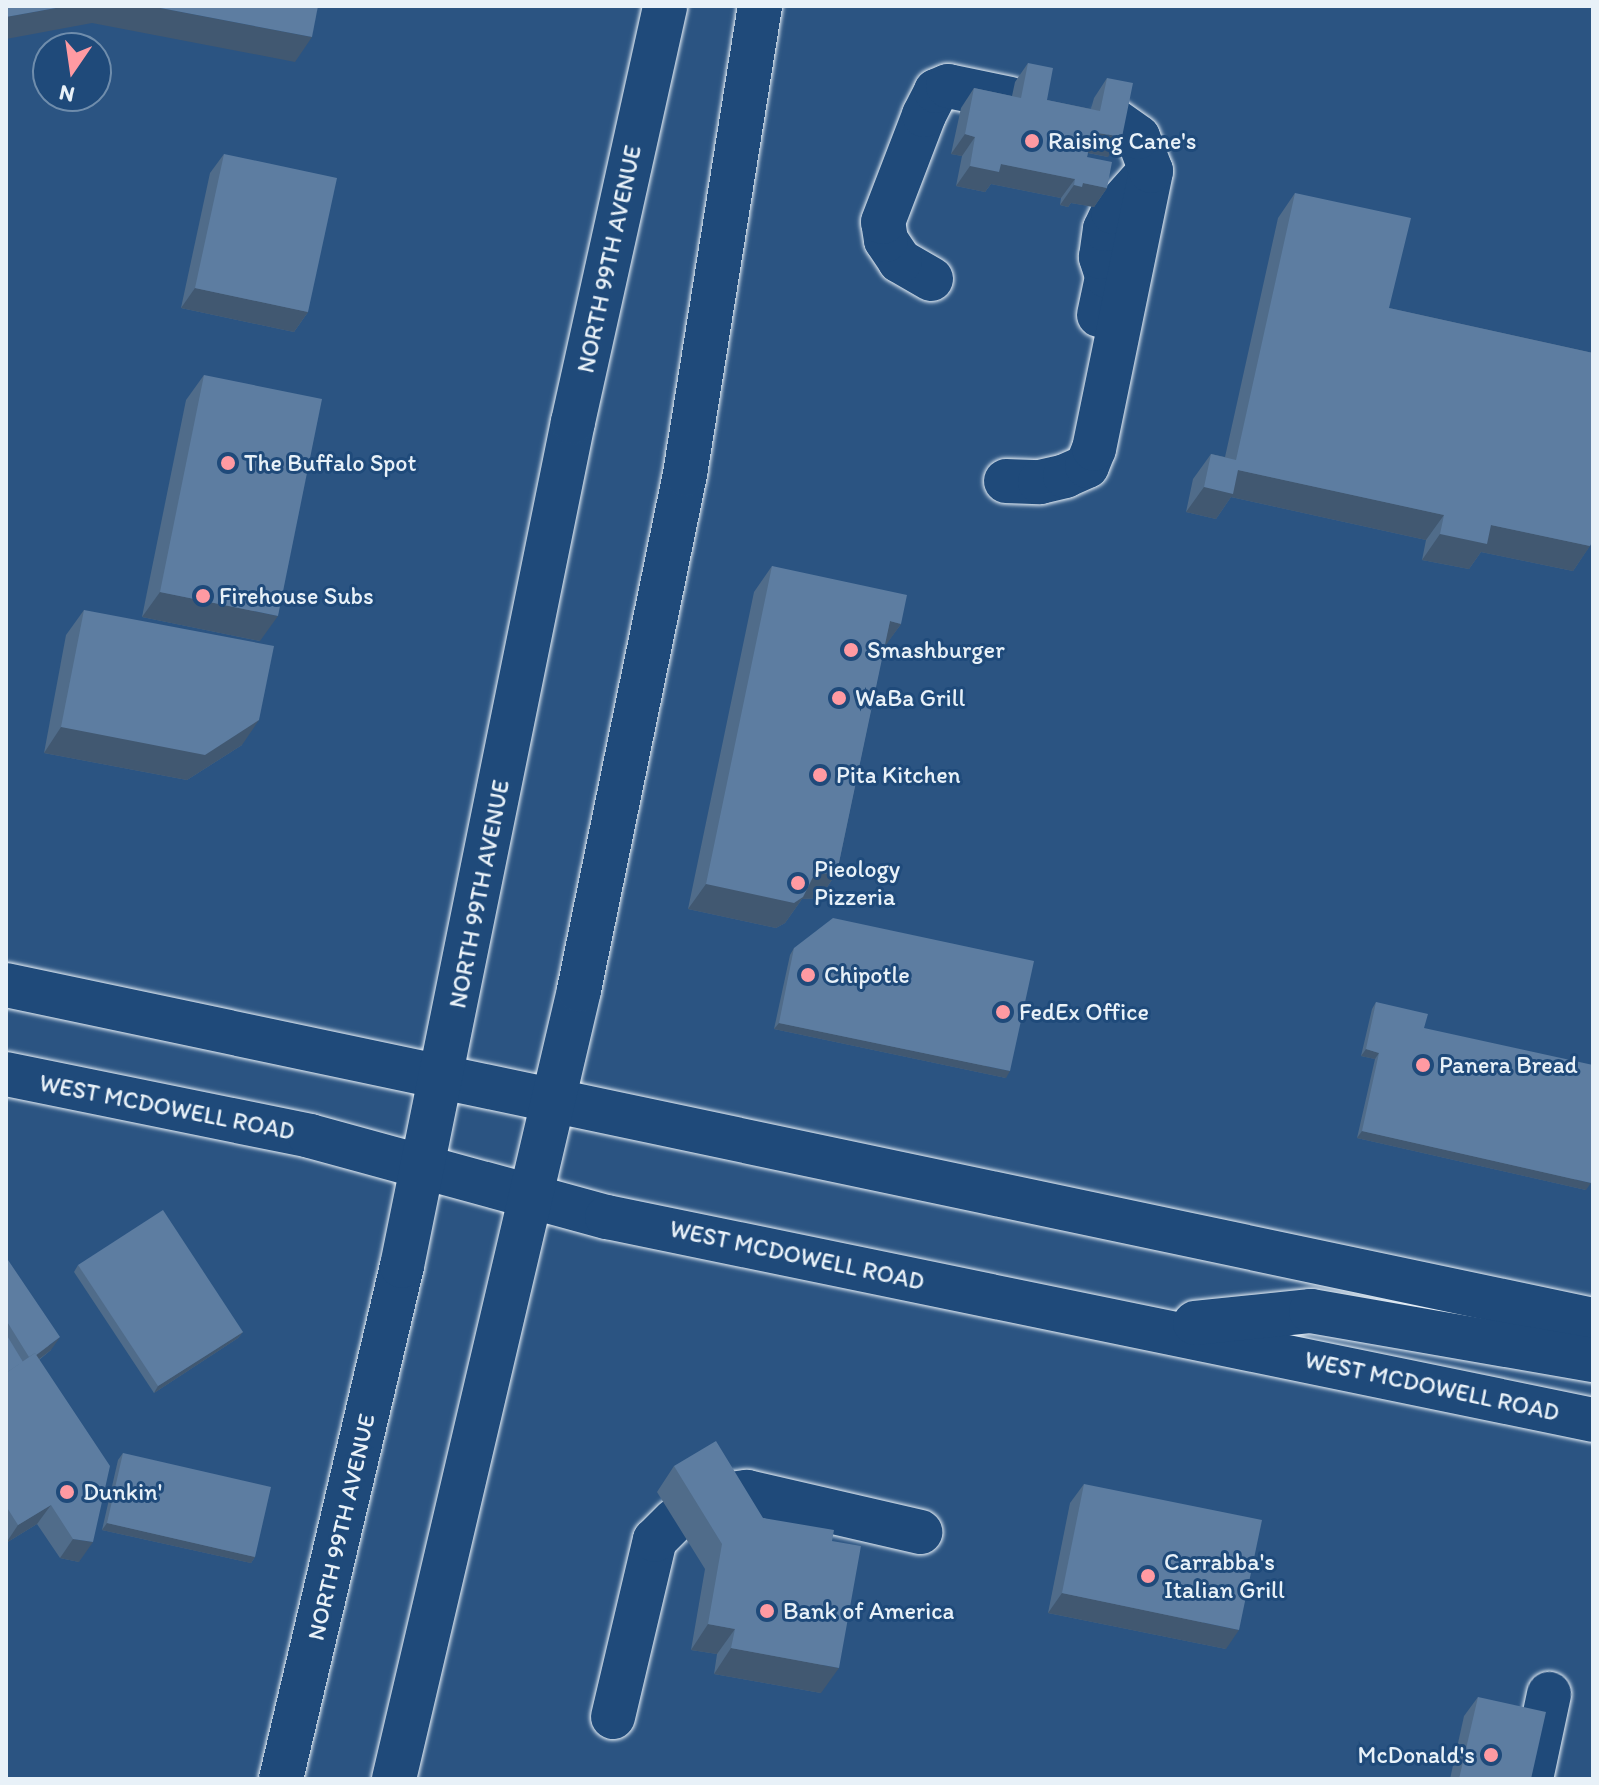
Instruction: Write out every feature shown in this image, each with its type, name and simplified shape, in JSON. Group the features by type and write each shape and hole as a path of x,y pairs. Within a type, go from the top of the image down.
{"main road":[{"name":"NORTH 99TH AVENUE","path":"281,1779 424,1164 573,422 665,6"},
{"path":"394,1779 533,1195 685,474 760,6"},
{"path":"931,279 900,261 886,240 883,222 936,91 948,86 1063,109 1138,137 1151,171 1094,449 1087,466 1055,478 1040,482 1006,481"},
{"path":"6,985 1593,1320"},
{"name":"WEST MCDOWELL ROAD","path":"6,1074 310,1136 424,1164 607,1217 1593,1420"},
{"path":"1153,1327 1311,1311 1593,1360"},
{"path":"717,1496 747,1492 920,1532"},
{"path":"613,1717 655,1540 675,1520"},
{"path":"1531,1779 1549,1694"}],"building":[{"path":"6,6 67,6 6,17"},
{"path":"150,6 318,6 312,37"},
{"name":"Raising Cane's","path":"1028,63 1053,68 1047,100 1100,111 1107,78 1133,83 1122,137 1092,132 1087,157 1112,162 1107,188 1083,183 1082,187 1074,185 1075,179 1001,164 999,172 970,166 975,137 965,134 974,88 1021,98"},
{"path":"224,154 337,178 308,312 195,288"},
{"path":"1295,193 1411,218 1389,308 1593,353 1593,540 1590,546 1491,525 1487,544 1440,534 1444,515 1238,470 1233,494 1204,487 1211,454 1236,460"},
{"path":"204,375 322,399 278,616 160,592"},
{"path":"772,566 907,595 901,624 890,621 837,872 814,875 803,897 794,903 706,884"},
{"path":"84,610 274,646 259,720 205,755 61,727"},
{"path":"833,918 1034,961 1010,1071 779,1023 794,948"},
{"path":"1376,1002 1428,1014 1424,1028 1593,1065 1591,1183 1362,1131 1379,1053 1366,1049"},
{"path":"163,1210 243,1332 158,1386 78,1265"},
{"path":"8,1260 60,1337 29,1357 6,1320"},
{"path":"6,1334 23,1362 6,1373"},
{"path":"35,1353 110,1466 93,1542 73,1539 51,1505 18,1525 6,1506 6,1373"},
{"name":"Bank of America","path":"716,1441 763,1518 834,1530 832,1541 861,1546 839,1668 731,1648 735,1629 708,1624 722,1544 674,1466"},
{"path":"123,1453 271,1487 255,1557 107,1523"},
{"name":"Carrabba's Italian Grill","path":"1084,1484 1262,1520 1239,1630 1062,1593"},
{"name":"McDonald's","path":"1478,1697 1546,1712 1531,1779 1459,1779"}],"place":[{"name":"Raising Cane's","path":"1032,141"},
{"name":"The Buffalo Spot","path":"228,463"},
{"name":"Firehouse Subs","path":"203,596"},
{"name":"Smashburger","path":"851,650"},
{"name":"WaBa Grill","path":"839,698"},
{"name":"Pita Kitchen","path":"820,775"},
{"name":"Pieology Pizzeria","path":"798,883"},
{"name":"Chipotle","path":"808,975"},
{"name":"FedEx Office","path":"1003,1012"},
{"name":"Panera Bread","path":"1423,1065"},
{"name":"Dunkin'","path":"67,1492"},
{"name":"Carrabba's Italian Grill","path":"1148,1576"},
{"name":"Bank of America","path":"767,1611"},
{"name":"McDonald's","path":"1491,1755"}]}
